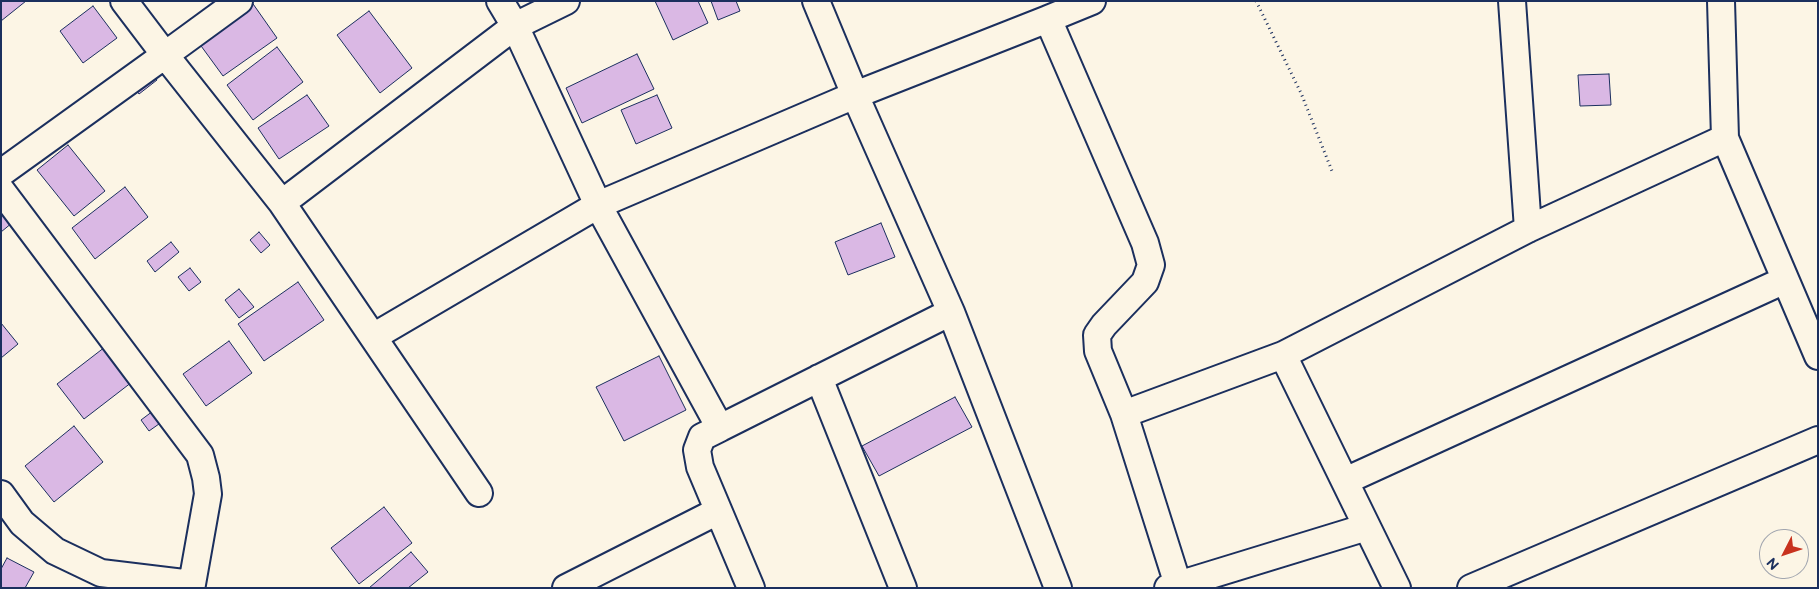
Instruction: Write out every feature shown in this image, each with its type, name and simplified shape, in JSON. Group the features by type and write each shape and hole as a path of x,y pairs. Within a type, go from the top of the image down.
{"street":[{"path":"124,1 282,203 479,493"},
{"path":"1,174 239,1"},
{"path":"500,1 515,26 598,205 720,428"},
{"path":"282,203 515,26 566,1"},
{"path":"816,1 855,95 951,312 1058,588"},
{"path":"373,337 598,205 855,95 1092,1"},
{"path":"1512,1 1528,228"},
{"path":"1721,1 1725,138 1818,356"},
{"path":"1048,19 1146,243 1150,265 1145,282 1104,325 1097,335 1098,351 1124,414 1175,587 1367,527"},
{"path":"1124,414 1283,355 1528,228 1725,138"},
{"path":"1,190 200,455 208,494 195,587 100,573 55,551 22,523 1,494"},
{"path":"1345,481 1785,280"},
{"path":"751,588 700,467 697,450 702,437 951,312"},
{"path":"1283,355 1397,588"},
{"path":"819,378 903,588"},
{"path":"1471,588 1818,440"},
{"path":"566,588 718,511"}],"path":[{"path":"1256,1 1301,93 1332,171"}],"building":[{"path":"1,1 26,1 1,21"},
{"path":"251,1 277,38 223,76 196,39"},
{"path":"655,1 698,1 708,23 673,40"},
{"path":"711,1 736,1 740,11 718,20"},
{"path":"93,6 117,38 83,63 60,31"},
{"path":"369,11 412,68 380,93 337,35"},
{"path":"277,47 303,82 253,120 227,85"},
{"path":"637,54 654,89 582,123 566,88"},
{"path":"148,67 157,80 139,94 130,81"},
{"path":"1609,74 1611,105 1580,106 1578,75"},
{"path":"307,95 329,126 279,159 258,128"},
{"path":"657,95 672,128 636,144 621,110"},
{"path":"68,145 105,191 74,216 37,170"},
{"path":"125,187 148,217 95,259 72,228"},
{"path":"1,199 18,218 1,232"},
{"path":"881,223 895,257 848,275 835,242"},
{"path":"259,232 270,245 261,253 250,240"},
{"path":"171,242 179,252 155,272 147,261"},
{"path":"190,268 201,282 189,291 178,277"},
{"path":"298,282 324,320 264,361 238,324"},
{"path":"239,289 254,307 239,318 225,300"},
{"path":"1,323 18,344 1,358"},
{"path":"229,341 252,373 206,406 183,374"},
{"path":"105,347 132,382 84,419 57,384"},
{"path":"659,356 686,410 624,441 596,387"},
{"path":"955,397 972,427 879,476 862,446"},
{"path":"157,408 166,419 149,431 141,420"},
{"path":"74,426 103,462 54,502 25,466"},
{"path":"384,507 412,543 359,584 331,548"},
{"path":"411,552 428,572 408,588 369,588"},
{"path":"7,558 34,572 25,588 1,588 1,569"}]}
